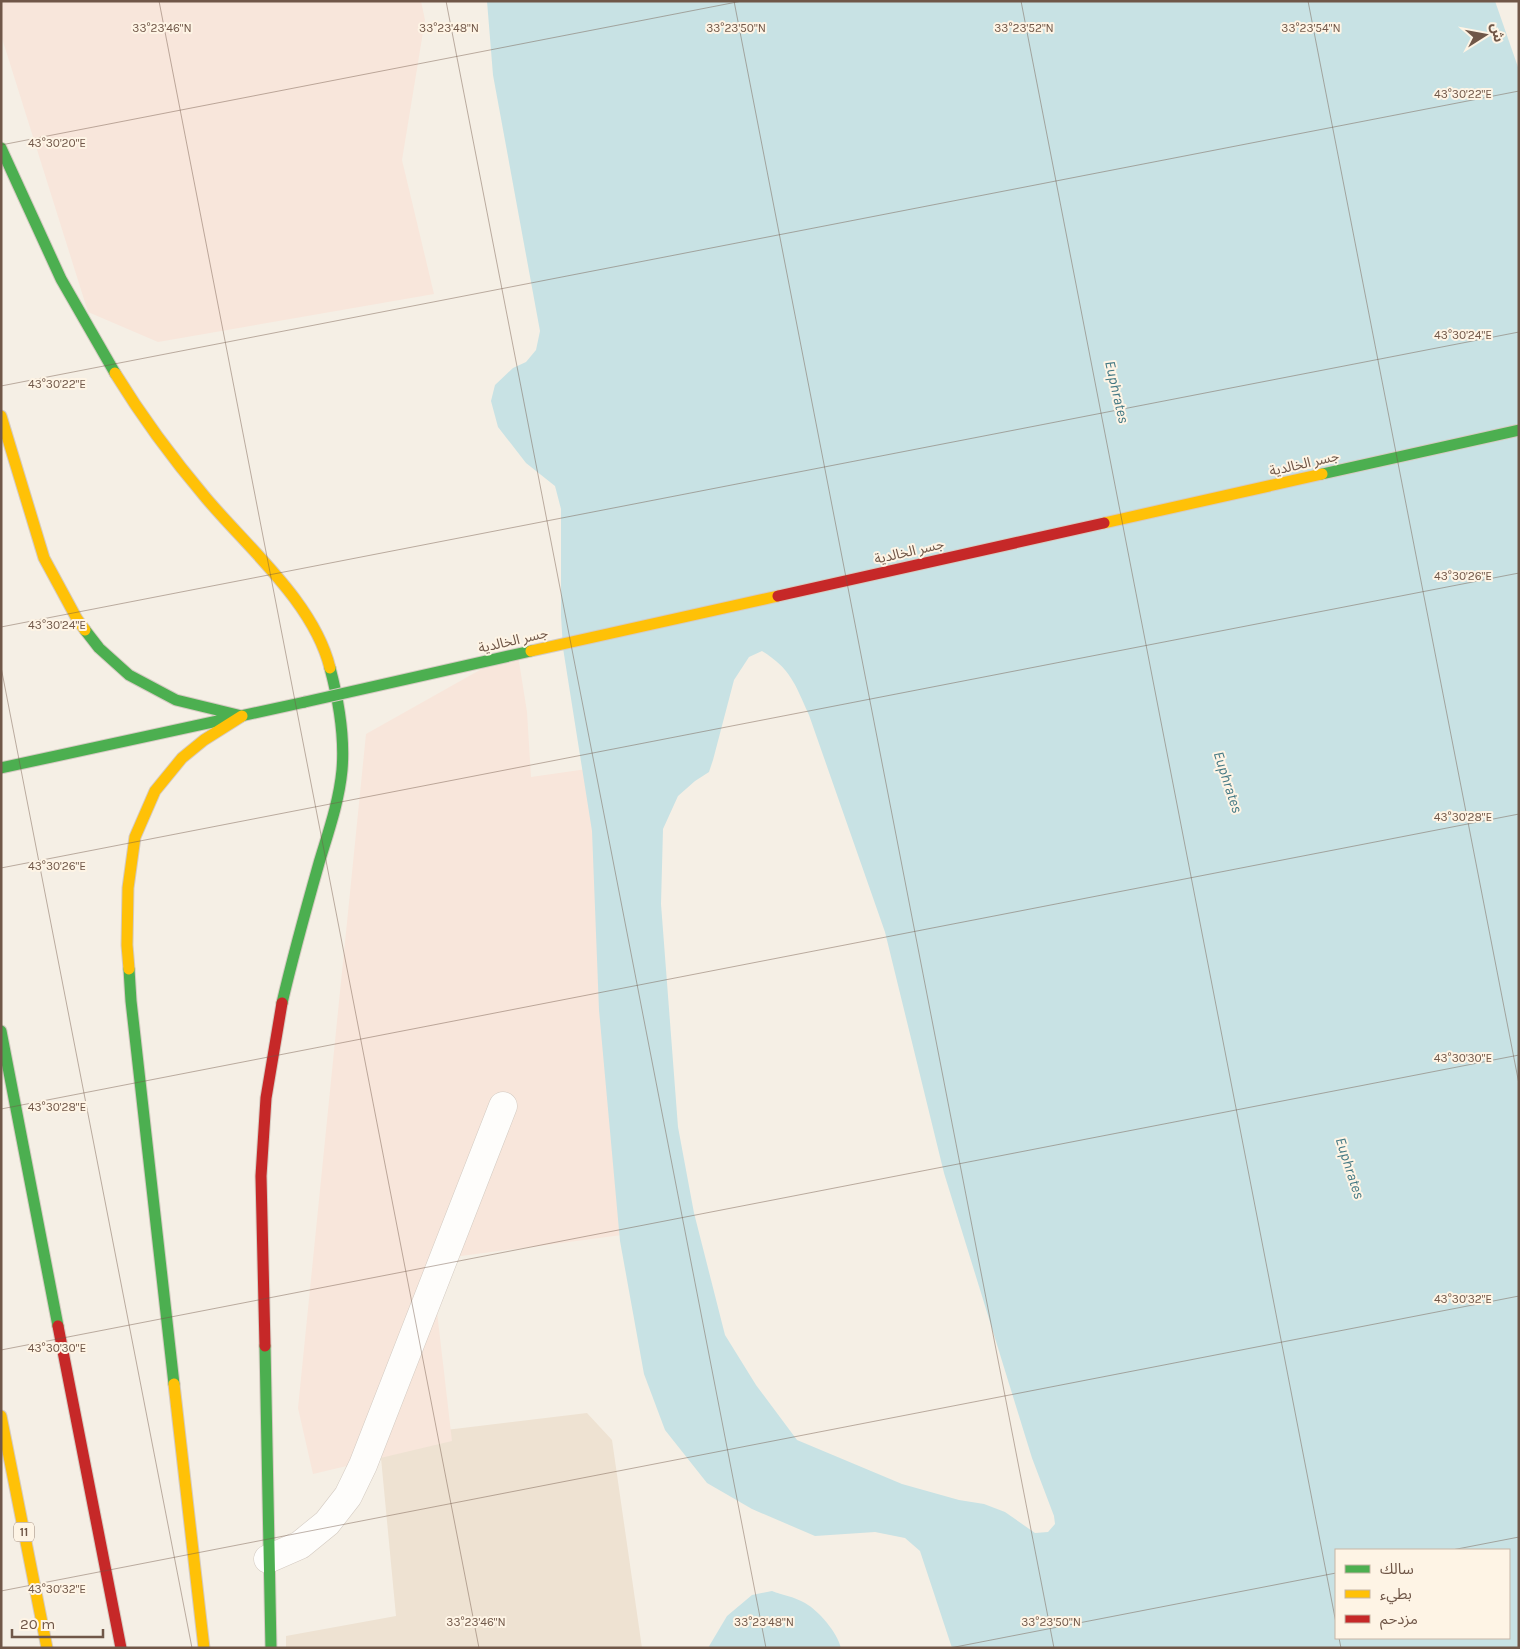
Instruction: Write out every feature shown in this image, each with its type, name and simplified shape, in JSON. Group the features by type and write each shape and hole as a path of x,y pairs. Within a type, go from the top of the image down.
{"main road":[{"path":"1,148 62,279 93,337 127,393 165,447 206,498 295,598 315,629 329,663 338,698 343,734 340,780 335,807 298,935 280,1011 266,1098 261,1176 270,1648"},
{"path":"1,416 44,558 77,619 99,648 129,675 176,700 242,716"},
{"name":"جسر الخالدية","path":"1,768 305,702 1519,430"},
{"path":"204,1648 131,1001 127,945 128,888 135,836 155,791 182,758 204,740 242,716"},
{"path":"1,1031 121,1648"},
{"name":"11","path":"1,1416 47,1648"}],"street":[{"path":"268,1559 307,1540 327,1523 348,1496 363,1465 502,1106"}],"shaded area":[{"path":"1,1 421,1 425,20 402,160 434,294 158,342 88,312 1,35"},
{"path":"517,649 527,712 531,777 608,766 667,1229 431,1260 452,1441 313,1474 298,1408 366,734"},
{"path":"587,1413 612,1440 642,1648 286,1648 286,1636 396,1616 381,1458 396,1436"}],"water":[{"name":"Euphrates","path":"487,1 1495,1 1519,70 1519,1648 952,1648 920,1551 905,1538 875,1532 815,1536 752,1509 707,1483 665,1430 644,1374 620,1241 599,1010 592,831 563,648 561,616 561,509 555,486 526,463 498,427 491,401 495,385 513,368 526,362 536,350 540,331 493,75","holes":["762,651 780,664 791,678 809,715 885,932 944,1173 1032,1458 1054,1516 1055,1524 1048,1532 1035,1533 1005,1512 984,1504 959,1500 902,1484 797,1440 756,1385 725,1335 694,1213 678,1127 661,904 663,829 678,796 709,772 734,680 749,657"]},
{"path":"772,1591 801,1601 816,1611 832,1629 841,1648 708,1648 727,1616 752,1595"}],"traffic: fast":[{"path":"1,148 61,279 115,373"},
{"path":"1322,474 1519,430"},
{"path":"85,630 99,648 129,675 176,700 242,716"},
{"path":"305,702 531,651"},
{"path":"282,1003 341,782 343,757 342,731 339,706 330,668"},
{"path":"1,768 305,702"},
{"path":"129,969 174,1384"},
{"path":"1,1031 58,1326"},
{"path":"265,1346 271,1648"}],"traffic: slow":[{"path":"115,373 147,422 182,468 295,599 310,621 322,644 330,668"},
{"path":"1,416 44,558 77,619 85,630"},
{"path":"1104,523 1322,474"},
{"path":"531,651 778,596"},
{"path":"129,969 127,945 128,888 135,837 155,791 182,758 204,740 242,716"},
{"path":"174,1384 204,1648"},
{"path":"1,1416 47,1648"}],"traffic: jam":[{"path":"778,596 1104,523"},
{"path":"265,1346 261,1176 266,1098 282,1003"},
{"path":"58,1326 121,1648"}]}
